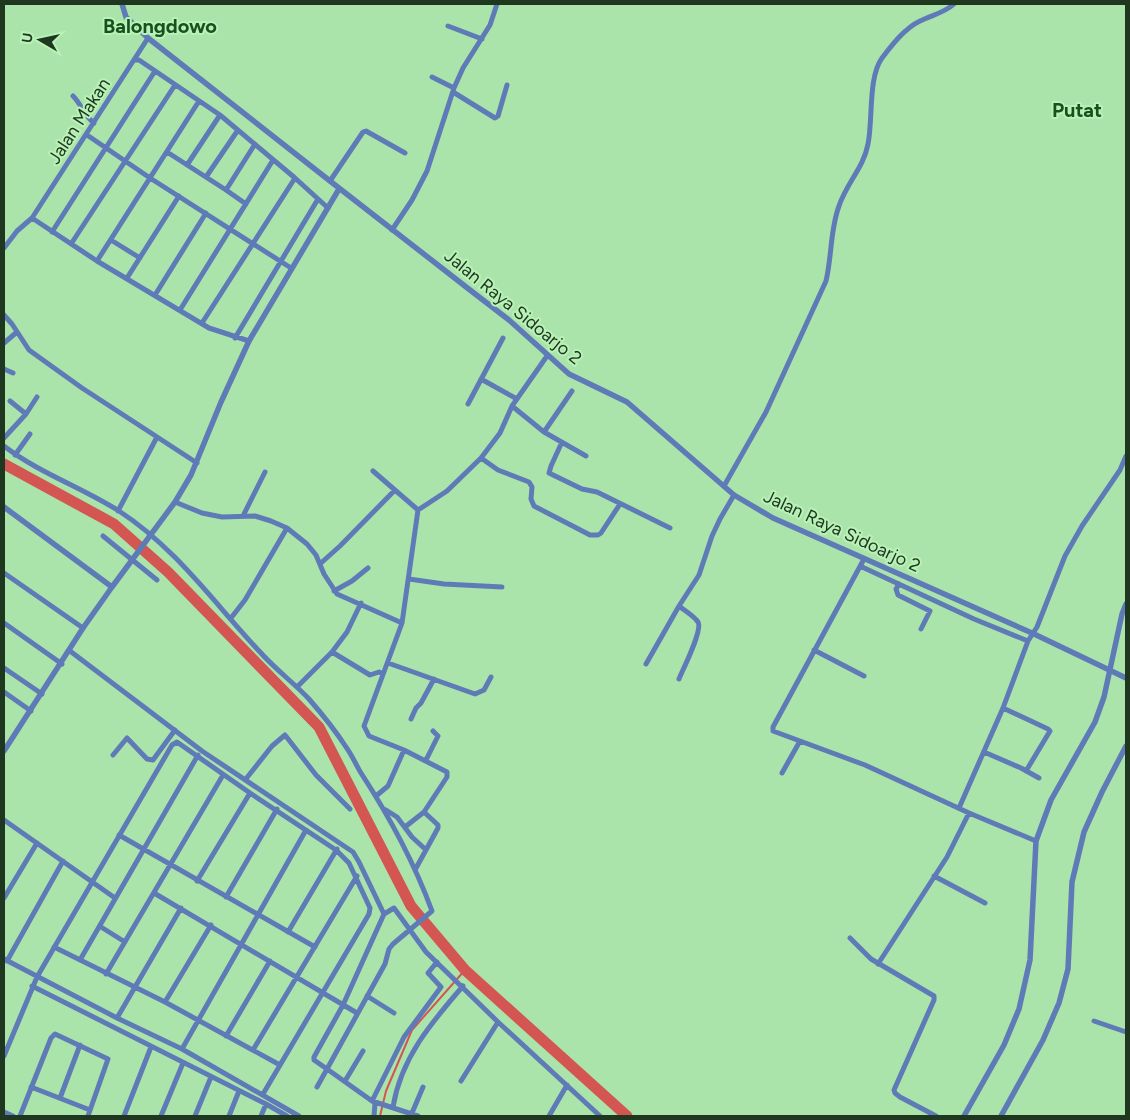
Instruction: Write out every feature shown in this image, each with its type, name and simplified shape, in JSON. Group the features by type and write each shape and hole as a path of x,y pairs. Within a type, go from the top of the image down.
{"street":[{"name":"Jalan Raya Sidoarjo 2","path":"122,4 126,17 147,40 508,320 545,359 569,374 627,402 724,486 733,496 862,562 1118,674"},
{"path":"392,230 412,200 427,171 463,68 482,39 497,4"},
{"path":"724,486 766,412 826,280 830,267 833,224 840,203 863,161 868,145 875,72 880,60 906,30 919,21 937,15 954,4"},
{"path":"448,26 482,39"},
{"name":"Jalan Makan","path":"4,248 6,241 32,218 147,40"},
{"path":"134,60 139,60 220,115 296,178 328,208"},
{"path":"52,232 155,71"},
{"path":"432,77 495,118 498,116 507,85"},
{"path":"71,244 175,85"},
{"path":"73,96 85,115 94,123"},
{"path":"97,261 199,102"},
{"path":"187,165 220,115"},
{"path":"206,177 238,130"},
{"path":"330,181 363,132 366,131 405,154"},
{"path":"87,135 125,162 291,268"},
{"path":"226,190 256,144"},
{"path":"167,152 246,204"},
{"path":"180,310 273,160"},
{"path":"202,323 296,178"},
{"path":"4,751 112,587 175,502 196,463 221,402 249,342 291,268 339,190"},
{"path":"127,278 179,196"},
{"path":"235,338 318,199"},
{"path":"156,295 206,213"},
{"path":"32,218 97,261 208,328 249,342"},
{"path":"111,240 140,258"},
{"path":"4,315 29,350 82,388 196,463"},
{"path":"4,344 17,332"},
{"path":"468,404 503,338"},
{"path":"405,826 424,812 448,776 445,770 426,760 368,736 364,726 402,623 418,510 447,491 481,458 500,433 512,406 545,359"},
{"path":"4,368 12,373"},
{"path":"481,379 517,398"},
{"path":"544,432 572,391"},
{"path":"4,438 26,414 37,397"},
{"path":"10,401 26,414"},
{"path":"512,406 544,432 586,456"},
{"path":"15,455 30,434"},
{"path":"118,511 157,437"},
{"path":"562,442 549,473 582,489 598,492 670,528"},
{"path":"4,446 15,455 118,511 187,569 260,653 297,687 320,713 346,747 386,810 415,870 431,913 389,949 385,964 317,1087"},
{"path":"959,808 1003,708 1030,637 1037,627 1065,556 1082,526 1120,470 1126,456"},
{"path":"481,458 498,470 529,482 532,487 531,499 534,506 590,534 598,535 601,533 620,504"},
{"path":"373,471 418,510"},
{"path":"243,516 265,472"},
{"path":"320,563 340,546 395,490"},
{"path":"646,664 699,575 712,536 733,496"},
{"path":"175,502 202,513 222,517 255,516 287,528 307,544 316,555 324,574 336,592 402,623"},
{"path":"4,507 112,587"},
{"path":"231,618 245,600 287,528"},
{"path":"103,536 157,580"},
{"path":"1030,637 974,619 899,584 862,562 772,730 775,733 865,765 969,813 1036,841"},
{"path":"336,592 368,568"},
{"path":"4,573 84,628"},
{"path":"409,579 444,584 502,587"},
{"path":"899,584 896,589 898,595 930,611 922,629"},
{"path":"297,687 332,652 347,632 361,603"},
{"path":"964,1116 1004,1045 1021,1001 1030,960 1036,841 1051,800 1095,722 1104,697 1118,674 1122,614 1126,604"},
{"path":"679,606 698,622 699,627 679,679"},
{"path":"4,623 62,664"},
{"path":"814,650 864,676"},
{"path":"70,651 202,751 356,855 384,914"},
{"path":"332,652 370,675 379,672 383,674"},
{"path":"388,663 475,694 484,690 491,678"},
{"path":"4,668 42,694"},
{"path":"410,719 434,679"},
{"path":"4,692 31,711"},
{"path":"1003,708 1050,731 1026,771"},
{"path":"113,755 127,738 147,759 153,760 175,730"},
{"path":"426,760 438,736 433,730"},
{"path":"245,780 272,746 285,735 316,775 350,809"},
{"path":"782,773 800,741"},
{"path":"4,1056 32,986 174,742 177,742 348,860 357,876 370,908 369,914 263,1094"},
{"path":"1001,1116 1043,1040 1059,1004 1068,969 1072,882 1082,841 1102,792 1126,746"},
{"path":"376,796 388,786 404,750"},
{"path":"80,960 202,751"},
{"path":"984,752 1039,778"},
{"path":"106,974 223,774"},
{"path":"197,882 250,793"},
{"path":"226,897 279,803"},
{"path":"386,810 394,815 405,826 412,837 425,849"},
{"path":"415,870 438,826 424,812"},
{"path":"878,964 947,857 969,813"},
{"path":"4,820 115,898"},
{"path":"182,1049 306,830"},
{"path":"119,835 197,882 315,947"},
{"path":"4,898 6,889 37,843"},
{"path":"288,932 340,844"},
{"path":"64,861 5,960 117,1018 182,1049 299,1116"},
{"path":"253,1050 357,876"},
{"path":"934,876 985,904"},
{"path":"154,892 357,1013"},
{"path":"370,908 378,902"},
{"path":"117,1018 181,908"},
{"path":"418,1116 375,1102 314,1060 314,1056 343,1005 384,914 394,908 426,952 498,1022 600,1116"},
{"path":"164,1002 211,925"},
{"path":"100,927 125,942"},
{"path":"850,938 865,954 878,964 934,996 934,1000 894,1090 895,1094 936,1116"},
{"path":"54,947 164,1002 280,1065"},
{"path":"226,1036 270,961"},
{"path":"374,1116 375,1102 404,1037 441,987 428,973 437,962"},
{"path":"392,1106 398,1082 417,1044 461,985"},
{"path":"32,986 287,1116"},
{"path":"366,996 394,1013"},
{"path":"1094,1020 1126,1032"},
{"path":"461,1081 498,1022"},
{"path":"20,1116 52,1035 58,1035 108,1059 88,1116"},
{"path":"60,1098 80,1045"},
{"path":"124,1116 151,1047"},
{"path":"345,1081 363,1051"},
{"path":"161,1116 183,1063"},
{"path":"195,1116 212,1077"},
{"path":"549,1116 567,1085"},
{"path":"31,1087 90,1110"},
{"path":"412,1113 423,1087"},
{"path":"229,1116 239,1091"},
{"path":"261,1116 266,1104"},
{"path":"4,1112 11,1116"}],"waterway":[{"path":"4,464 114,524 168,572 319,727 411,906 465,970 627,1116"},
{"path":"380,1116 386,1091 412,1030 465,970"}],"district":[{"name":"Balongdowo","path":"160,26"},
{"name":"Putat","path":"1077,110"}]}
